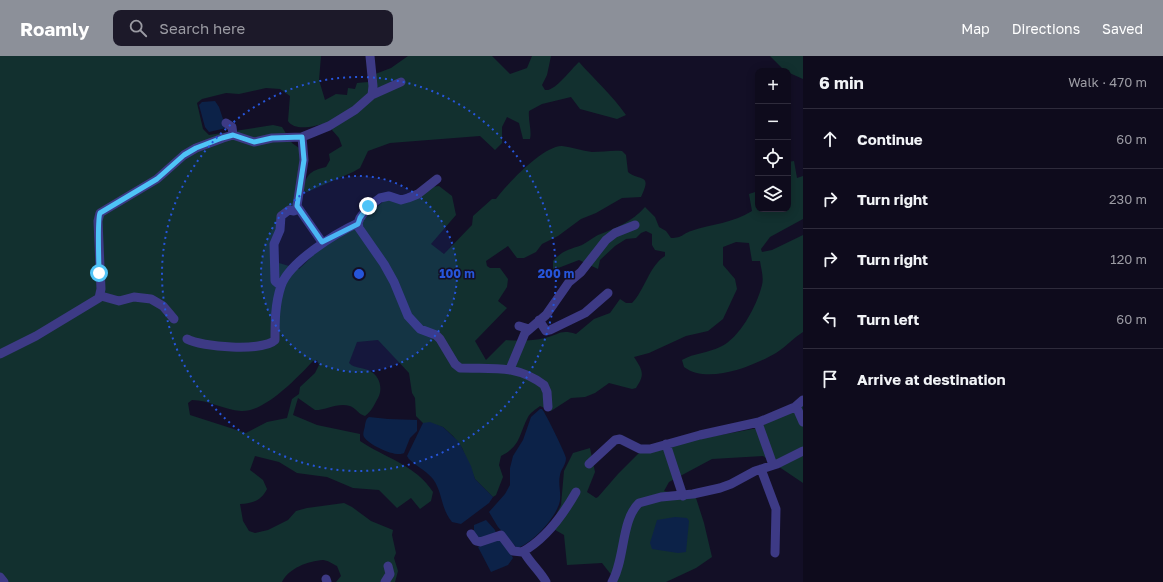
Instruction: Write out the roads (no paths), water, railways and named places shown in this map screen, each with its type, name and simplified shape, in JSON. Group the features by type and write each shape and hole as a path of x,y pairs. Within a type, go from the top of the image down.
{"street":[{"path":"370,56 373,86 372,95"},
{"path":"0,354 17,347 96,302 101,296 98,221 100,213 157,179 178,159 189,152 233,135 254,142 272,138 302,137 330,126 356,110 372,95 401,82"},
{"path":"226,123 232,127 233,135"},
{"path":"302,137 304,160 298,193 298,209 322,242"},
{"path":"437,180 418,194 408,198 401,200 384,197 373,202 360,218 358,224 359,228 384,264 394,282 408,316 420,329 436,335 440,339 454,364 460,368 483,367 510,369 526,374 544,384 547,392 548,407"},
{"path":"281,286 276,281 274,272 274,244 280,230 281,216 286,211 298,209"},
{"path":"187,339 217,346 260,346 272,343 275,340 275,317 281,286 296,266 322,242 358,224"},
{"path":"510,369 522,339 529,329 546,315 568,282 581,272 606,240 615,233 634,225"},
{"path":"540,320 546,331 550,330 585,313 608,293"},
{"path":"101,296 118,301 134,297 151,299 163,306 174,319"},
{"path":"519,326 529,329"},
{"path":"589,464 617,439 644,450 758,423 800,403 803,422"},
{"path":"758,423 773,465"},
{"path":"666,444 683,496"},
{"path":"612,582 620,561 629,522 637,505 645,500 683,496 720,488 803,451"},
{"path":"761,469 776,509 775,553"},
{"path":"471,534 476,541 480,542 501,535 513,551 524,552 557,522 576,492"},
{"path":"524,552 531,564 541,573 546,582"},
{"path":"386,582 390,574 388,566"},
{"path":"0,577 4,582"}],"water":[{"path":"215,101 219,107 226,128 209,132 205,127 199,105 202,102"},
{"path":"542,409 547,418 566,458 559,478 560,500 555,514 537,535 530,541 517,548 498,527 489,512 505,494 510,485 510,468 513,456 523,440 531,417"},
{"path":"369,417 417,420 417,431 410,438 404,453 395,454 383,450 371,444 363,436 366,420"},
{"path":"430,422 443,427 459,442 471,466 475,479 493,497 489,503 461,524 452,522 448,516 433,479 407,456 423,423"},
{"path":"675,517 687,518 689,521 686,552 678,553 652,549 650,543 657,520"},
{"path":"486,520 496,533 481,540 474,534 474,525"},
{"path":"498,538 508,548 513,558 508,565 491,572 478,547"}]}
